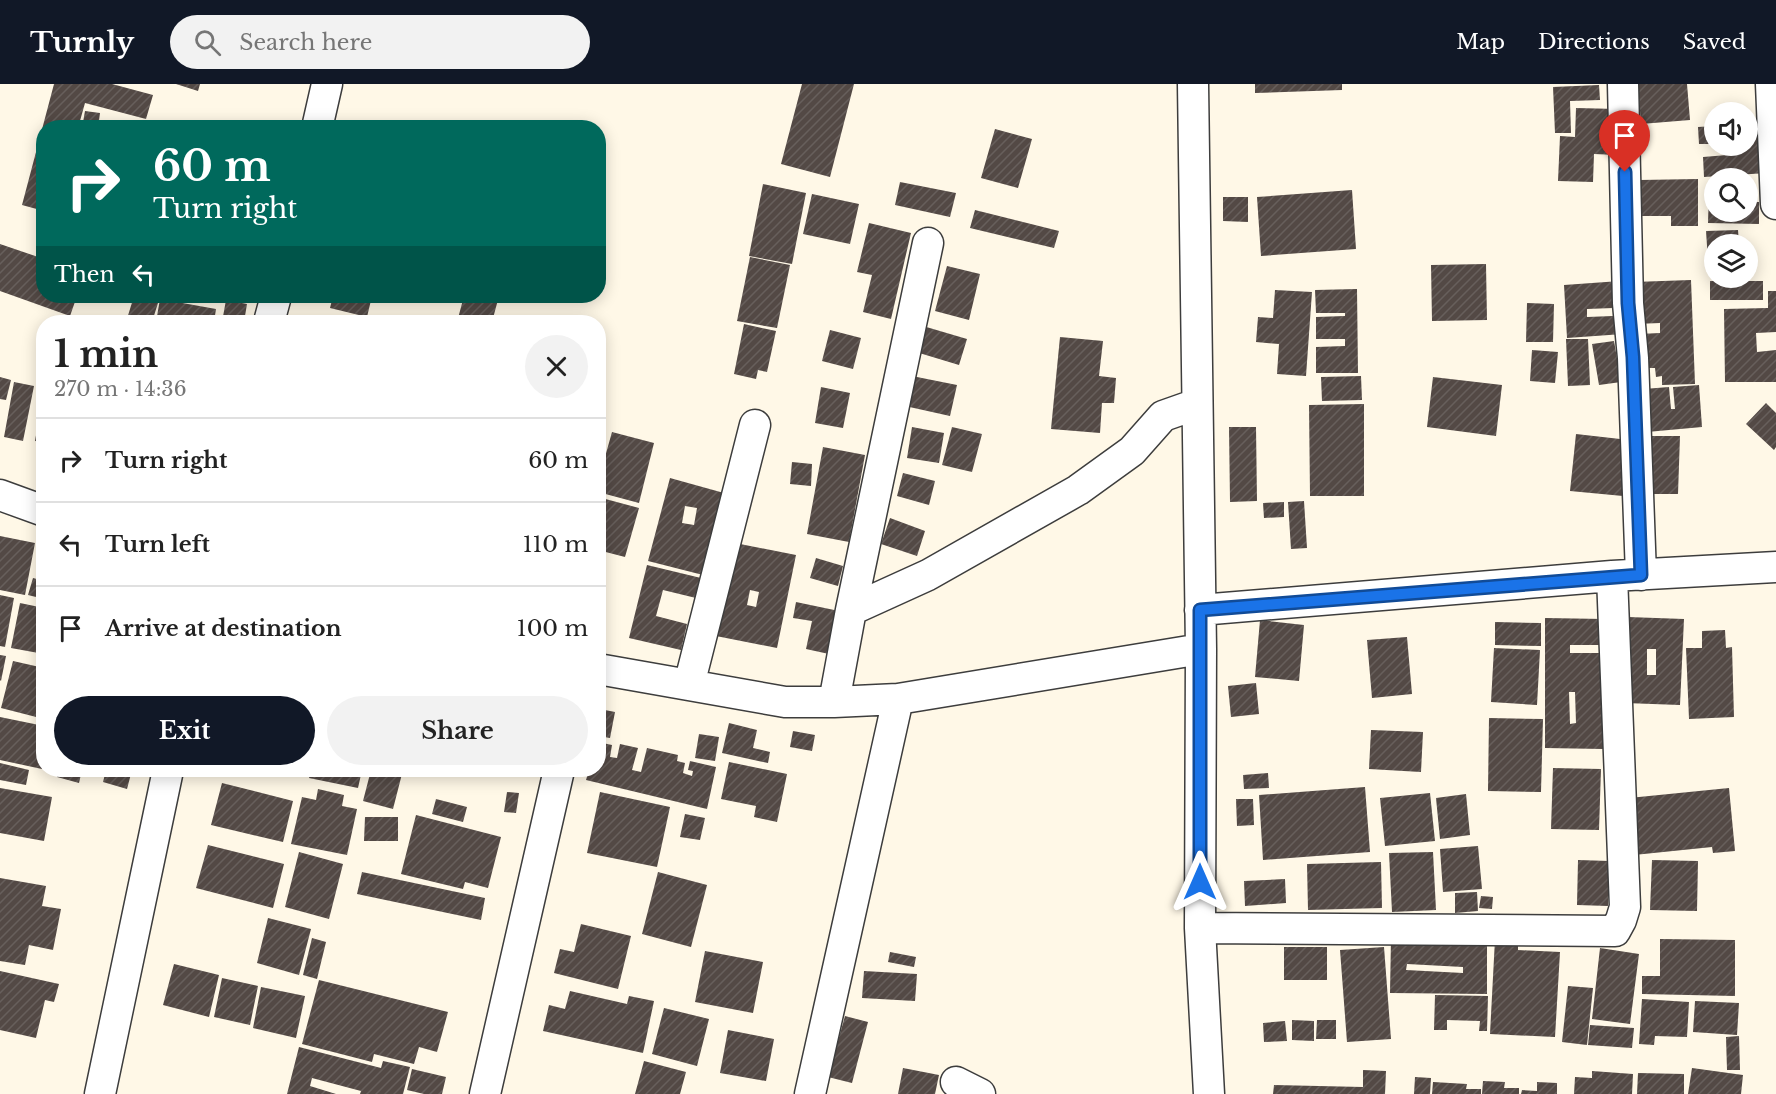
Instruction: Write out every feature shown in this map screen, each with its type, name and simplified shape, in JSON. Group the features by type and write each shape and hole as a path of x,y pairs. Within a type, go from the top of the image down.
{"street":[{"path":"319,120 327,84"},
{"path":"1193,84 1201,649 1200,928 1209,1094"},
{"path":"1200,928 1615,931 1621,920 1625,907 1627,575 1633,357 1628,303 1623,84"},
{"path":"1771,84 1776,204"},
{"path":"834,702 851,610 928,243"},
{"path":"851,610 928,575 1078,490 1132,451 1163,416 1197,404"},
{"path":"689,685 755,425"},
{"path":"0,495 36,508"},
{"path":"1200,610 1627,575 1776,567"},
{"path":"606,670 785,702 834,702 898,699 1201,649"},
{"path":"810,1094 898,699"},
{"path":"100,1094 167,777"},
{"path":"486,1094 557,777"}],"building":[{"path":"54,84 112,84 153,95 146,119 85,103 80,120 44,120"},
{"path":"176,84 200,84 198,91"},
{"path":"802,84 854,84 830,177 781,164"},
{"path":"1255,84 1342,84 1342,90 1255,93"},
{"path":"1638,84 1687,84 1690,120 1641,124"},
{"path":"1599,85 1600,100 1570,101 1571,133 1555,133 1553,87"},
{"path":"1576,108 1618,109 1617,155 1594,154 1593,182 1558,181 1560,136 1575,137"},
{"path":"85,111 100,113 99,120 83,120"},
{"path":"1758,123 1764,123 1767,173 1758,174 1758,168 1704,168 1704,177 1703,157 1758,156"},
{"path":"1698,127 1704,127 1704,144 1699,144"},
{"path":"995,129 1032,139 1018,188 981,178"},
{"path":"36,152 36,209 22,205"},
{"path":"1698,179 1698,226 1671,226 1671,216 1640,216 1639,180"},
{"path":"900,182 956,193 950,217 895,205"},
{"path":"763,184 806,193 792,264 749,256"},
{"path":"1352,190 1356,249 1261,256 1257,197"},
{"path":"812,194 859,204 850,244 803,234"},
{"path":"1223,197 1248,197 1248,222 1223,221"},
{"path":"1759,202 1759,224 1708,223 1758,222"},
{"path":"975,210 1059,231 1054,248 970,228"},
{"path":"869,223 911,233 891,319 863,312 872,275 857,272"},
{"path":"1738,230 1738,234 1706,234 1706,231"},
{"path":"0,244 36,256 36,303 75,303 70,315 67,315 0,291"},
{"path":"750,257 790,265 777,328 737,321"},
{"path":"1486,264 1487,320 1432,321 1431,265"},
{"path":"947,266 980,274 969,320 935,311"},
{"path":"1691,280 1695,384 1662,385 1662,376 1656,377 1655,368 1640,368 1639,334 1660,333 1660,323 1636,324 1634,282"},
{"path":"1620,281 1623,334 1567,338 1564,285","holes":["1613,308 1613,316 1587,317 1587,309"]},
{"path":"1758,281 1763,281 1763,300 1710,300 1710,288 1758,288"},
{"path":"1357,289 1358,373 1316,373 1316,347 1345,346 1345,339 1316,339 1316,317 1345,316 1345,313 1316,313 1315,290"},
{"path":"1275,290 1312,292 1306,376 1277,374 1279,344 1256,342 1258,317 1273,318"},
{"path":"1768,291 1776,291 1776,332 1756,333 1757,352 1776,350 1776,382 1725,382 1724,309 1768,308"},
{"path":"132,303 158,303 154,315 128,315"},
{"path":"159,303 182,303 216,309 215,315 157,315"},
{"path":"225,303 247,304 245,315 223,315"},
{"path":"331,303 370,303 367,315 330,308"},
{"path":"462,303 497,303 494,315 459,315"},
{"path":"1527,303 1554,304 1553,342 1526,342"},
{"path":"744,324 776,331 767,372 758,370 756,379 734,374"},
{"path":"923,326 967,339 959,365 916,352"},
{"path":"830,330 861,338 853,369 822,361"},
{"path":"1060,337 1103,341 1099,376 1116,378 1114,403 1102,403 1100,433 1051,429"},
{"path":"1566,339 1588,339 1590,385 1568,386"},
{"path":"1614,341 1621,382 1599,385 1592,344"},
{"path":"1532,350 1558,352 1555,383 1530,381"},
{"path":"912,376 957,385 950,416 905,406"},
{"path":"1361,376 1362,400 1322,401 1321,377"},
{"path":"0,377 11,380 6,400 0,399"},
{"path":"1433,377 1502,385 1496,436 1427,427"},
{"path":"14,382 34,386 23,441 4,437"},
{"path":"1699,385 1702,427 1647,432 1644,389 1669,387 1671,409 1675,409 1673,387"},
{"path":"821,387 850,393 843,428 815,423"},
{"path":"1766,403 1776,413 1776,447 1774,450 1746,424"},
{"path":"1364,404 1364,496 1310,496 1309,405"},
{"path":"912,427 944,433 939,463 907,458"},
{"path":"952,427 982,434 972,472 942,465"},
{"path":"1229,427 1256,427 1257,501 1230,502"},
{"path":"612,432 654,443 639,503 606,494 606,453"},
{"path":"1576,434 1629,440 1623,496 1570,491"},
{"path":"1649,436 1680,436 1678,494 1648,494"},
{"path":"823,447 865,455 849,542 807,534"},
{"path":"792,462 812,464 811,486 790,484"},
{"path":"903,473 935,481 929,505 897,496"},
{"path":"670,478 724,493 703,575 648,561","holes":["685,506 697,508 694,525 682,523"]},
{"path":"606,499 639,508 625,557 606,552"},
{"path":"1304,501 1307,548 1291,549 1288,502"},
{"path":"1284,502 1284,517 1264,518 1263,503"},
{"path":"890,518 925,531 917,556 881,544"},
{"path":"0,536 35,543 25,595 0,590"},
{"path":"735,543 796,555 777,648 716,636","holes":["750,590 759,592 756,607 747,605"]},
{"path":"816,558 843,566 838,586 810,578"},
{"path":"647,565 701,578 696,598 663,590 656,616 687,624 681,650 629,638"},
{"path":"33,578 36,579 36,597 28,595"},
{"path":"0,595 14,598 5,647 0,646"},
{"path":"796,602 839,611 829,654 806,649 812,621 793,618"},
{"path":"20,603 36,606 36,653 11,648"},
{"path":"1628,617 1684,619 1680,705 1625,703","holes":["1647,649 1656,649 1656,675 1647,675"]},
{"path":"1545,618 1604,619 1603,645 1570,645 1570,653 1603,653 1603,749 1545,748","holes":["1569,692 1575,692 1576,723 1570,724"]},
{"path":"1260,620 1304,625 1299,681 1255,677"},
{"path":"1495,622 1541,623 1541,646 1495,645"},
{"path":"1725,630 1726,648 1732,647 1734,717 1689,719 1686,648 1702,648 1702,631"},
{"path":"1407,637 1412,694 1372,698 1367,640"},
{"path":"1494,648 1540,650 1537,705 1491,702"},
{"path":"0,655 6,656 1,681 0,680"},
{"path":"13,661 36,666 36,717 1,708"},
{"path":"1256,683 1259,714 1231,717 1228,686"},
{"path":"606,710 615,712 610,738 606,737"},
{"path":"0,717 36,724 36,768 0,760"},
{"path":"1489,718 1543,719 1541,792 1488,791"},
{"path":"729,723 757,730 753,748 770,752 768,763 722,753"},
{"path":"1371,730 1423,732 1421,772 1369,769"},
{"path":"793,731 815,735 812,751 790,747"},
{"path":"699,734 719,737 715,761 695,758"},
{"path":"606,744 612,745 610,757 617,758 620,744 638,748 632,770 641,772 647,748 678,755 677,761 685,763 683,773 692,776 693,771 688,770 690,761 716,767 707,809 586,780 587,777 606,777"},
{"path":"729,762 787,774 777,822 754,817 756,806 721,799"},
{"path":"0,763 29,770 26,785 0,780"},
{"path":"1553,768 1601,769 1599,830 1551,829"},
{"path":"1268,773 1269,788 1244,789 1243,775"},
{"path":"57,777 80,777 79,783"},
{"path":"104,777 130,777 127,789 103,782"},
{"path":"309,777 360,777 358,788"},
{"path":"369,777 401,777 393,809 363,801"},
{"path":"222,783 293,801 283,842 211,825"},
{"path":"1365,787 1370,852 1263,860 1259,795"},
{"path":"0,788 52,797 44,841 0,833"},
{"path":"1729,788 1735,851 1713,853 1712,847 1634,855 1629,798"},
{"path":"318,789 344,795 342,806 357,809 347,855 291,844 302,797 316,800"},
{"path":"507,792 519,793 516,813 504,812"},
{"path":"600,792 670,807 657,867 587,853"},
{"path":"1430,793 1435,841 1385,846 1380,798"},
{"path":"1466,794 1470,835 1440,839 1436,798"},
{"path":"436,799 467,807 463,822 432,814"},
{"path":"1236,799 1253,799 1254,825 1237,826"},
{"path":"685,814 705,818 700,840 680,837"},
{"path":"416,815 501,837 488,888 465,882 463,889 401,874"},
{"path":"365,817 398,817 398,841 364,841"},
{"path":"208,845 284,864 273,908 196,888"},
{"path":"1478,846 1482,889 1443,892 1440,849"},
{"path":"299,852 343,864 329,919 285,907"},
{"path":"1433,852 1436,910 1392,912 1389,853"},
{"path":"1578,860 1609,861 1608,906 1577,905"},
{"path":"1652,860 1698,861 1697,911 1650,910"},
{"path":"1381,862 1382,908 1308,910 1307,864"},
{"path":"362,872 485,898 481,920 357,894"},
{"path":"658,872 707,885 691,947 642,934"},
{"path":"0,878 46,886 42,906 61,909 53,950 29,945 25,965 0,961"},
{"path":"1285,879 1286,903 1245,906 1244,881"},
{"path":"1477,892 1478,911 1455,913 1455,893"},
{"path":"1481,896 1493,897 1492,909 1479,908"},
{"path":"268,918 311,929 299,975 257,963"},
{"path":"581,924 631,936 618,989 554,973 560,949 574,952"},
{"path":"312,938 326,942 317,979 303,975"},
{"path":"1391,938 1487,939 1487,994 1390,993","holes":["1407,964 1463,967 1463,973 1406,970"]},
{"path":"1495,939 1518,940 1518,950 1560,952 1555,1037 1490,1034"},
{"path":"1660,939 1735,940 1735,996 1642,994 1642,976 1660,976"},
{"path":"1284,947 1327,947 1327,980 1284,980"},
{"path":"1384,947 1391,1039 1347,1042 1340,950"},
{"path":"1600,948 1639,954 1630,1024 1592,1019"},
{"path":"705,951 763,962 753,1013 695,1002"},
{"path":"890,952 916,957 914,967 888,962"},
{"path":"174,964 219,975 209,1017 163,1005"},
{"path":"0,971 59,984 54,1002 45,1000 36,1038 0,1030"},
{"path":"864,971 917,974 915,1001 862,998"},
{"path":"222,978 258,986 250,1025 214,1017"},
{"path":"319,980 448,1012 437,1052 419,1047 414,1064 374,1054 372,1062 302,1044"},
{"path":"1568,986 1593,988 1587,1045 1562,1042"},
{"path":"261,987 305,996 296,1038 253,1028"},
{"path":"570,991 627,1004 629,996 654,1001 643,1053 543,1031 549,1005 565,1009"},
{"path":"1435,995 1488,996 1487,1031 1479,1031 1480,1021 1447,1020 1447,1030 1434,1030"},
{"path":"1642,999 1689,1002 1687,1037 1655,1036 1654,1045 1639,1044"},
{"path":"1695,1001 1739,1003 1737,1035 1693,1032"},
{"path":"664,1008 709,1019 697,1066 652,1054"},
{"path":"845,1016 868,1022 852,1083 828,1077"},
{"path":"1292,1020 1314,1021 1314,1041 1292,1040"},
{"path":"1317,1020 1336,1020 1336,1039 1316,1039"},
{"path":"1285,1021 1287,1041 1264,1042 1263,1023"},
{"path":"1590,1025 1634,1028 1632,1048 1588,1045"},
{"path":"728,1030 774,1039 766,1081 720,1073"},
{"path":"1739,1036 1740,1070 1727,1070 1726,1037"},
{"path":"299,1047 381,1068 383,1061 410,1067 403,1094 360,1094 361,1091 312,1078 310,1086 336,1094 287,1094"},
{"path":"644,1061 686,1072 680,1094 635,1094"},
{"path":"903,1068 939,1075 935,1094 898,1094"},
{"path":"1692,1068 1743,1075 1741,1094 1688,1094"},
{"path":"412,1069 446,1077 442,1094 424,1094 407,1090"},
{"path":"1363,1070 1386,1071 1385,1094 1273,1094 1274,1085 1363,1087"},
{"path":"1592,1071 1633,1074 1632,1094 1574,1094 1575,1077 1592,1078"},
{"path":"1638,1073 1684,1074 1684,1094 1637,1094"},
{"path":"1415,1077 1431,1078 1430,1094 1414,1094"},
{"path":"1483,1081 1505,1082 1504,1088 1519,1088 1519,1094 1482,1094"},
{"path":"1433,1082 1467,1084 1466,1089 1481,1089 1481,1094 1432,1094"},
{"path":"1537,1082 1557,1083 1557,1094 1521,1094 1522,1090 1537,1091"}],"route":[{"path":"1200,882 1200,610 1641,575 1633,357 1628,303 1625,172"}]}
